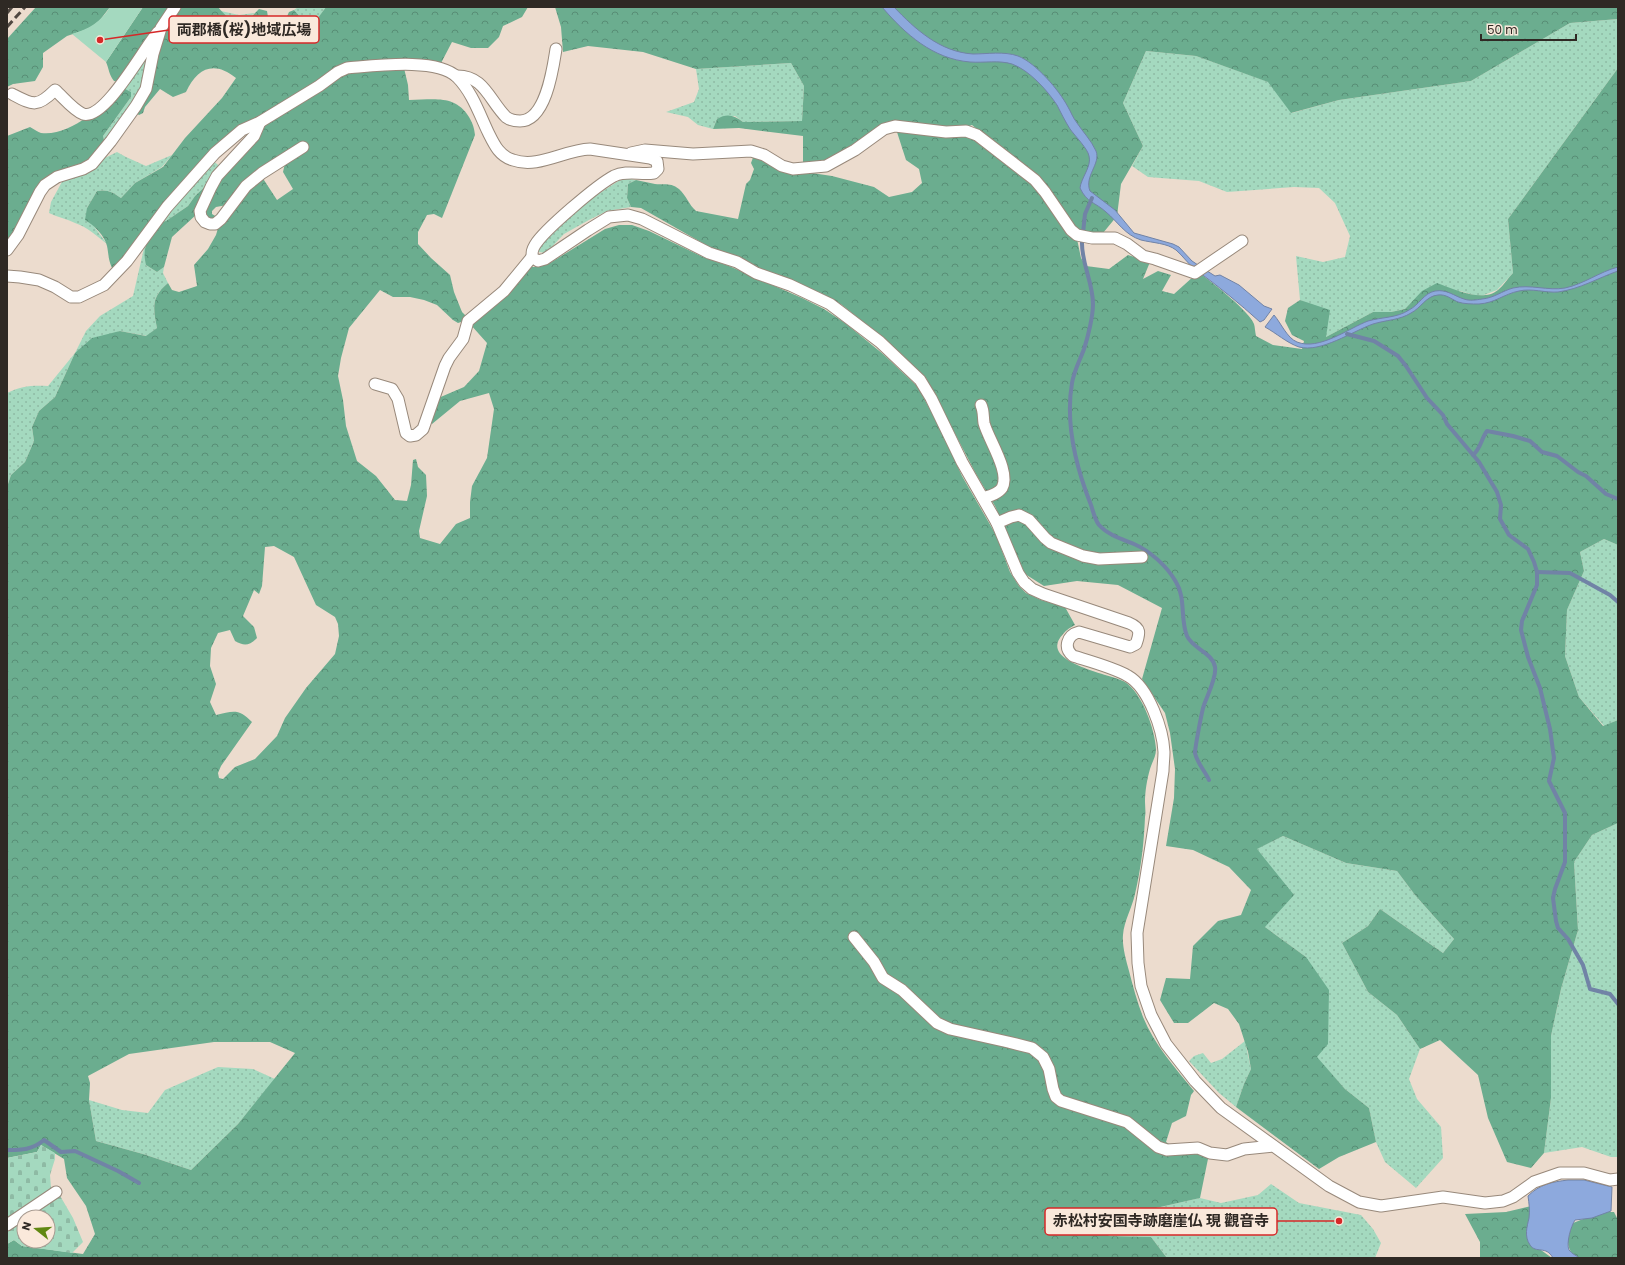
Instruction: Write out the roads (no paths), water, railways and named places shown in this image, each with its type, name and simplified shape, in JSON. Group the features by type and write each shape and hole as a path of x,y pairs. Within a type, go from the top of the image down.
{"street":[{"path":"12,94 30,102 39,103 55,90 77,111 84,114 90,114 110,98 127,79 150,40 161,28 175,7"},
{"path":"7,250 18,235 45,185 57,177 83,169 92,164 111,141 136,106 146,89 153,54 161,28"},
{"path":"456,76 467,76 484,88 507,118 515,121 523,121 533,116 541,107 550,79 556,49"},
{"path":"7,276 20,276 39,280 55,287 71,297 79,297 104,285 127,261 167,207 215,153 242,130 260,122 319,86 333,75 347,68 422,64 443,69 456,76 475,103 488,134 498,151 513,160 530,163 580,150 590,149 650,158 657,161 658,169 654,173 621,174 613,176 595,190 552,227 535,245 532,251 532,257 504,291 468,321 463,339 447,362 423,429 419,433 410,436 406,433 398,399 392,389 375,384"},
{"path":"260,122 254,136 217,176 200,211 201,217 205,222 215,224 222,219 246,186 303,147"},
{"path":"624,154 645,150 693,154 752,151 764,155 782,166 793,169 826,166 855,150 884,129 895,126 946,132 966,131 977,135 1035,180 1071,230 1077,235 1092,238 1115,238 1127,244 1144,256 1194,273 1201,270 1227,250 1242,241"},
{"path":"532,257 538,261 545,259 609,217 628,215 642,219 709,253 737,262 756,273 830,304 880,342 920,380 931,398 962,462 997,523 1018,573 1024,582 1032,589 1043,594 1136,626 1139,630 1136,644 1130,646 1125,646 1079,632 1071,635 1067,646 1068,650 1073,656 1129,676 1138,684 1153,709 1162,738 1164,753 1163,771 1137,933 1138,963 1141,986 1151,1015 1166,1044 1195,1081 1222,1108 1329,1186 1358,1202 1381,1206 1443,1197 1484,1203 1503,1201 1513,1197 1534,1182 1560,1173 1584,1173 1610,1180 1618,1179"},
{"path":"981,405 984,423 998,455 1004,478 1001,490 983,498"},
{"path":"997,523 1019,515 1029,520 1051,543 1083,556 1099,559 1142,557"},
{"path":"854,937 874,962 884,978 902,990 937,1023 950,1029 1032,1048 1043,1058 1049,1069 1056,1097 1061,1101 1127,1122 1158,1147 1167,1150 1198,1148 1210,1153 1227,1155 1244,1150 1273,1146"},
{"path":"7,1225 56,1192"}],"water":[{"path":"882,7 894,7 929,38 950,49 973,54 1013,54 1032,65 1059,93 1096,151 1096,161 1089,180 1090,191 1115,210 1134,233 1179,247 1192,261 1201,267 1215,276 1220,275 1239,285 1264,306 1272,309 1264,320 1260,322 1193,268 1176,250 1164,245 1135,238 1122,228 1106,212 1085,197 1080,188 1090,160 1088,153 1070,129 1053,99 1043,87 1025,71 1007,63 970,62 944,56 921,44 900,27"},
{"path":"1618,267 1618,271 1566,291 1548,292 1524,290 1514,292 1490,302 1479,304 1460,303 1444,295 1434,296 1415,311 1398,319 1373,324 1317,347 1299,347 1265,327 1274,315 1293,340 1306,344 1315,344 1334,338 1368,321 1404,313 1413,308 1431,292 1447,292 1466,300 1477,300 1519,287 1552,289 1565,288 1579,284"},
{"path":"1568,1180 1584,1180 1612,1187 1611,1211 1592,1218 1575,1220 1569,1235 1568,1247 1570,1251 1579,1258 1553,1258 1547,1252 1532,1248 1528,1242 1526,1232 1529,1215 1528,1196 1546,1184"}],"waterway":[{"path":"1083,233 1085,214 1092,198"},
{"path":"1082,241 1083,257 1091,288 1093,304 1089,333 1072,383 1070,414 1073,445 1081,476 1095,518 1099,525 1111,534 1146,551 1168,570 1179,588 1187,636 1193,644 1206,654 1213,662 1215,667 1215,676 1203,708 1195,753 1197,760 1209,780"},
{"path":"1347,334 1374,341 1398,356 1427,398 1443,415 1447,424 1479,462 1497,492 1501,505 1500,519 1509,535 1528,549 1534,562 1537,572 1537,585 1522,621 1521,630 1528,657 1540,688 1550,729 1554,758 1549,781 1565,813 1565,862 1553,898 1556,921 1558,928 1568,939 1583,965 1590,989 1610,994 1618,1004"},
{"path":"1473,455 1478,449 1487,431 1530,441 1542,452 1557,456 1578,472 1586,476 1606,494 1618,499"},
{"path":"1537,572 1570,573 1610,595 1618,602"},
{"path":"7,1150 27,1149 44,1140 61,1152 75,1151 118,1171 139,1183"}],"railway":[{"path":"7,13 12,7"},
{"path":"7,27 25,7"}],"place":[{"name":"両郡橋(桜)地域広場","path":"100,40"},
{"name":"赤松村安国寺跡磨崖仏 現 觀音寺","path":"1339,1221"}]}
